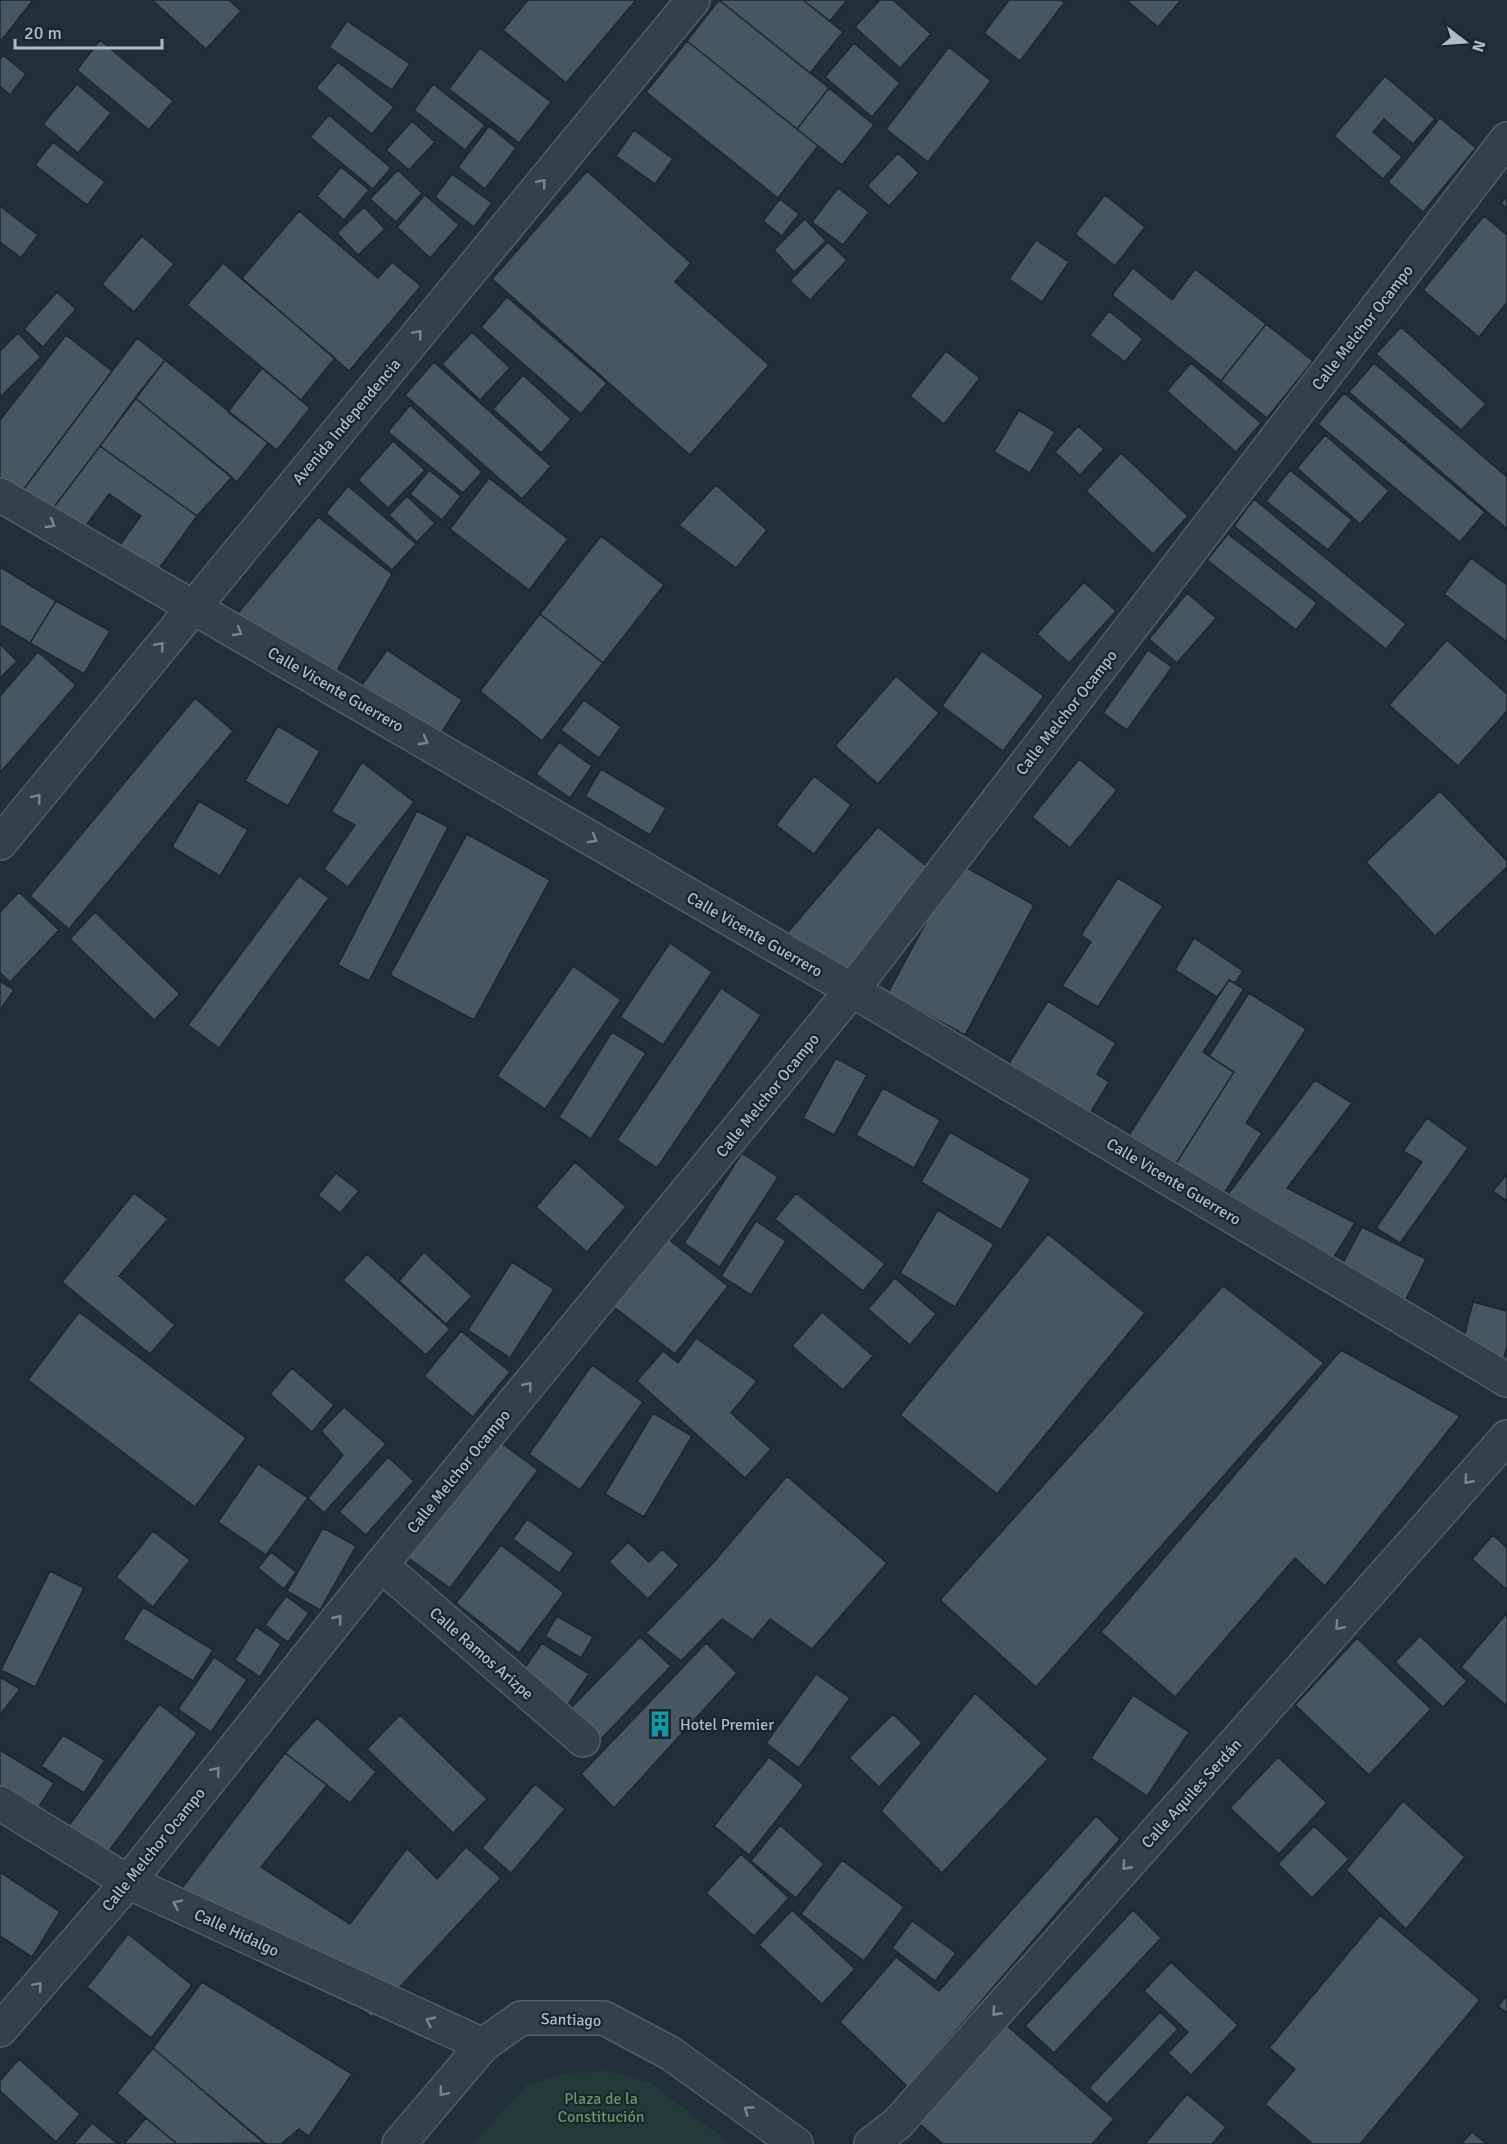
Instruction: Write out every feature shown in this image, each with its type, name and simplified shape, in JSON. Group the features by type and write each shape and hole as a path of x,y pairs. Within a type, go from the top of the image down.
{"street":[{"name":"Avenida Independencia","path":"0,843 693,0"},
{"name":"Calle Melchor Ocampo","path":"0,2030 128,1882 381,1565 852,990 1507,139"},
{"name":"Calle Vicente Guerrero","path":"0,495 852,990 1507,1380"},
{"name":"Calle Aquiles Serdán","path":"871,2144 898,2123 1507,1437"},
{"name":"Calle Ramos Arizpe","path":"381,1565 583,1740"},
{"name":"Calle Hidalgo","path":"0,1803 128,1882 483,2045"},
{"name":"Santiago","path":"399,2144 483,2045 521,2018 604,2018 670,2053 796,2144"}],"green space":[{"name":"Plaza de la Constitución","path":"608,2071 650,2083 731,2144 472,2144 527,2085 567,2073"}],"building":[{"path":"0,0 33,0 0,42"},
{"path":"152,0 229,0 241,11 206,49"},
{"path":"528,0 636,0 566,83 503,30"},
{"path":"719,0 829,88 797,129 687,41"},
{"path":"719,0 803,0 843,32 810,73"},
{"path":"803,0 847,0 830,21"},
{"path":"880,0 893,0 931,34 900,68 855,27"},
{"path":"1009,0 1061,0 1064,3 1020,61 984,33"},
{"path":"1126,0 1181,0 1158,27"},
{"path":"347,21 410,64 392,90 329,47"},
{"path":"100,40 173,101 149,130 77,70"},
{"path":"687,41 818,146 778,198 646,92"},
{"path":"854,43 900,83 872,117 825,77"},
{"path":"949,47 991,81 928,162 886,129"},
{"path":"480,48 551,102 519,143 449,89"},
{"path":"3,55 26,74 10,95 0,86 0,59"},
{"path":"338,62 394,107 372,134 316,88"},
{"path":"1385,76 1435,119 1413,144 1384,119 1373,132 1402,157 1383,179 1334,136"},
{"path":"77,84 111,113 78,153 43,124"},
{"path":"433,84 485,125 465,150 414,110"},
{"path":"829,88 874,125 842,165 797,129"},
{"path":"329,115 391,168 373,189 310,137"},
{"path":"1440,118 1476,148 1423,212 1388,182"},
{"path":"412,121 435,142 409,170 386,150"},
{"path":"489,126 516,148 485,189 458,167"},
{"path":"634,130 673,159 655,184 616,156"},
{"path":"53,142 105,182 87,205 35,165"},
{"path":"898,153 919,173 889,206 867,186"},
{"path":"341,167 369,190 344,220 317,196"},
{"path":"398,170 422,193 396,222 370,199"},
{"path":"587,171 691,263 675,282 769,365 690,455 492,279"},
{"path":"452,174 492,203 474,227 435,197"},
{"path":"838,188 869,212 843,245 812,222"},
{"path":"425,195 459,225 430,258 397,227"},
{"path":"1105,195 1145,227 1115,266 1075,234"},
{"path":"1507,196 1507,208 1501,203"},
{"path":"780,199 799,214 782,236 763,221"},
{"path":"0,206 38,235 21,258 0,242"},
{"path":"364,207 385,229 358,255 337,233"},
{"path":"299,211 378,278 392,262 421,286 349,371 242,278"},
{"path":"1484,216 1507,235 1507,302 1479,337 1423,290"},
{"path":"805,219 826,241 794,272 774,250"},
{"path":"142,236 174,264 134,312 102,284"},
{"path":"1036,240 1069,262 1042,302 1009,279"},
{"path":"828,242 847,260 810,300 790,281"},
{"path":"223,263 335,358 301,400 187,305"},
{"path":"1133,268 1172,300 1195,269 1266,324 1221,381 1112,295"},
{"path":"57,292 76,309 43,347 24,329"},
{"path":"507,297 607,383 581,414 481,327"},
{"path":"1109,311 1143,339 1125,362 1090,335"},
{"path":"1266,324 1313,361 1267,418 1221,381"},
{"path":"1401,327 1486,404 1461,430 1376,354"},
{"path":"472,332 510,368 480,400 442,364"},
{"path":"18,333 41,357 0,397 0,351"},
{"path":"66,335 112,371 20,494 0,480 0,420"},
{"path":"137,338 165,360 48,515 20,494"},
{"path":"946,351 980,378 944,424 910,396"},
{"path":"165,360 268,443 237,482 135,398"},
{"path":"434,362 551,466 522,499 405,395"},
{"path":"1191,363 1261,423 1236,452 1167,391"},
{"path":"1374,363 1507,477 1507,529 1349,392"},
{"path":"262,368 310,408 277,450 228,412"},
{"path":"523,375 571,419 541,453 493,409"},
{"path":"1344,393 1485,512 1460,542 1318,424"},
{"path":"135,398 232,477 197,516 100,446"},
{"path":"410,405 482,472 463,493 388,432"},
{"path":"1019,410 1055,432 1030,473 994,452"},
{"path":"1078,426 1104,449 1080,475 1055,452"},
{"path":"1325,435 1389,491 1360,524 1297,468"},
{"path":"393,441 425,470 388,508 358,480"},
{"path":"100,446 197,516 156,573 119,546 141,516 109,494 79,535 48,515"},
{"path":"1121,453 1188,516 1153,554 1086,491"},
{"path":"429,470 461,496 442,520 410,494"},
{"path":"1290,470 1352,520 1328,550 1266,501"},
{"path":"489,478 568,539 529,590 450,529"},
{"path":"716,485 767,530 736,568 679,525"},
{"path":"348,486 416,544 392,570 326,513"},
{"path":"407,496 435,523 417,542 389,515"},
{"path":"1254,499 1406,624 1386,649 1234,526"},
{"path":"318,517 392,574 332,679 233,619"},
{"path":"1228,534 1317,603 1296,630 1207,560"},
{"path":"601,536 664,585 603,663 540,614"},
{"path":"1471,558 1507,585 1507,642 1444,594"},
{"path":"0,567 56,601 30,643 0,625"},
{"path":"1084,582 1116,611 1069,663 1037,634"},
{"path":"1187,593 1216,618 1177,663 1149,639"},
{"path":"56,601 110,631 84,674 30,643"},
{"path":"540,614 603,663 542,741 480,691"},
{"path":"1447,640 1507,694 1507,711 1458,766 1389,705"},
{"path":"0,644 17,661 0,678"},
{"path":"387,650 462,700 440,735 362,685"},
{"path":"1148,650 1172,667 1127,730 1103,713"},
{"path":"982,651 1044,696 1003,751 942,706"},
{"path":"38,652 76,685 0,773 0,696"},
{"path":"896,676 939,713 878,784 835,746"},
{"path":"195,698 233,731 69,929 30,896"},
{"path":"584,700 621,727 599,758 561,730"},
{"path":"278,726 320,751 288,806 245,781"},
{"path":"559,742 592,766 570,798 536,774"},
{"path":"1079,759 1117,790 1070,848 1032,817"},
{"path":"362,762 414,802 348,887 324,869 355,825 331,812"},
{"path":"601,769 666,808 650,835 585,796"},
{"path":"814,776 851,805 814,854 776,825"},
{"path":"1440,791 1507,861 1507,867 1435,936 1366,862"},
{"path":"199,801 248,830 220,876 172,847"},
{"path":"417,811 448,827 369,981 338,965"},
{"path":"878,827 930,869 844,975 783,938"},
{"path":"467,834 550,880 474,1020 390,975"},
{"path":"958,863 1034,905 965,1035 888,993"},
{"path":"299,876 329,898 219,1048 188,1025"},
{"path":"1118,878 1163,906 1098,1007 1062,986 1091,942 1081,935"},
{"path":"19,892 59,930 10,982 0,973 0,912"},
{"path":"95,912 180,994 154,1020 70,939"},
{"path":"1194,938 1243,971 1235,983 1229,980 1217,997 1175,970"},
{"path":"670,943 712,972 663,1045 620,1017"},
{"path":"573,966 621,1000 545,1109 497,1076"},
{"path":"1229,980 1244,989 1203,1052 1234,1072 1175,1165 1129,1135"},
{"path":"0,981 14,990 0,1010"},
{"path":"721,988 761,1015 657,1168 617,1140"},
{"path":"1249,993 1306,1029 1246,1123 1262,1133 1223,1195 1175,1165 1234,1072 1209,1056"},
{"path":"1048,1001 1116,1043 1097,1074 1109,1082 1089,1115 1008,1065"},
{"path":"612,1032 646,1053 591,1139 559,1117"},
{"path":"836,1058 867,1075 834,1135 803,1118"},
{"path":"1315,1080 1352,1103 1287,1188 1355,1223 1332,1260 1222,1202"},
{"path":"883,1088 940,1120 914,1168 856,1135"},
{"path":"1427,1118 1468,1148 1400,1243 1376,1228 1422,1162 1403,1151"},
{"path":"950,1132 1031,1179 1001,1230 921,1182"},
{"path":"742,1153 778,1177 720,1267 684,1243"},
{"path":"575,1162 626,1207 587,1252 536,1207"},
{"path":"336,1173 359,1191 340,1213 318,1195"},
{"path":"1507,1174 1507,1201 1493,1191"},
{"path":"134,1193 168,1219 119,1276 175,1325 150,1354 62,1282"},
{"path":"796,1193 885,1264 863,1291 775,1219"},
{"path":"938,1210 994,1244 955,1307 900,1273"},
{"path":"756,1221 786,1241 751,1295 721,1276"},
{"path":"1362,1227 1426,1259 1405,1301 1341,1267"},
{"path":"1048,1234 1145,1313 997,1494 900,1415"},
{"path":"667,1238 728,1286 675,1354 614,1307"},
{"path":"424,1252 472,1296 446,1324 399,1281"},
{"path":"367,1254 450,1329 426,1355 343,1280"},
{"path":"512,1262 554,1289 510,1358 468,1330"},
{"path":"895,1278 936,1314 910,1345 868,1309"},
{"path":"1223,1286 1324,1363 1036,1687 940,1600"},
{"path":"1473,1302 1507,1311 1507,1346 1503,1361 1461,1349"},
{"path":"79,1312 246,1438 195,1507 28,1380"},
{"path":"822,1312 873,1356 843,1390 792,1346"},
{"path":"461,1331 510,1372 473,1417 424,1376"},
{"path":"696,1338 757,1381 731,1413 771,1449 745,1478 637,1381 663,1351 678,1363"},
{"path":"1341,1350 1460,1416 1325,1586 1295,1558 1175,1697 1101,1632"},
{"path":"592,1365 643,1402 580,1490 529,1454"},
{"path":"292,1368 334,1405 312,1432 270,1394"},
{"path":"344,1407 386,1444 324,1513 308,1498 343,1455 321,1431"},
{"path":"653,1413 692,1436 644,1517 605,1494"},
{"path":"496,1439 538,1470 450,1588 407,1557"},
{"path":"388,1457 414,1481 366,1535 339,1512"},
{"path":"258,1464 308,1498 266,1555 218,1522"},
{"path":"787,1476 887,1563 812,1649 770,1619 753,1640 722,1619 681,1661 646,1633 713,1563"},
{"path":"527,1519 574,1553 559,1573 513,1539"},
{"path":"323,1528 356,1546 320,1610 287,1591"},
{"path":"153,1531 190,1560 153,1607 116,1577"},
{"path":"1493,1535 1507,1548 1507,1590 1472,1559"},
{"path":"628,1542 649,1562 662,1549 679,1565 648,1599 609,1562"},
{"path":"501,1545 564,1593 519,1653 456,1603"},
{"path":"271,1552 296,1572 284,1589 258,1568"},
{"path":"50,1571 84,1588 35,1687 1,1670"},
{"path":"286,1596 309,1613 288,1642 265,1625"},
{"path":"143,1607 213,1650 193,1681 123,1639"},
{"path":"1507,1613 1507,1706 1461,1667"},
{"path":"557,1616 593,1637 581,1658 545,1636"},
{"path":"256,1627 281,1644 260,1677 235,1660"},
{"path":"1420,1636 1467,1681 1443,1707 1395,1662"},
{"path":"640,1637 671,1666 601,1739 570,1709"},
{"path":"1357,1638 1431,1709 1369,1775 1295,1705"},
{"path":"542,1643 589,1674 564,1710 518,1678"},
{"name":"Hotel Premier","path":"706,1643 737,1673 614,1808 581,1774"},
{"path":"214,1657 247,1680 211,1732 178,1709"},
{"path":"816,1674 850,1698 799,1768 766,1743"},
{"path":"0,1677 20,1689 0,1715"},
{"path":"975,1693 1048,1759 942,1873 881,1811"},
{"path":"1133,1695 1189,1732 1147,1796 1091,1758"},
{"path":"159,1704 197,1733 102,1860 64,1832"},
{"path":"893,1714 922,1743 879,1787 849,1758"},
{"path":"400,1715 487,1799 453,1833 367,1749"},
{"path":"317,1718 376,1772 350,1803 285,1753"},
{"path":"63,1735 105,1760 84,1793 41,1766"},
{"path":"0,1750 54,1783 35,1813 0,1792"},
{"path":"285,1753 327,1785 261,1867 350,1924 407,1848 437,1879 466,1847 501,1878 372,2017 336,1991 175,1897"},
{"path":"769,1757 804,1785 749,1855 714,1826"},
{"path":"1278,1757 1327,1803 1279,1854 1230,1808"},
{"path":"535,1784 565,1809 511,1873 482,1848"},
{"path":"1403,1801 1465,1857 1406,1929 1346,1870"},
{"path":"1096,1816 1120,1839 908,2087 840,2022 896,1957 939,1991"},
{"path":"780,1825 824,1864 796,1898 751,1861"},
{"path":"1314,1826 1349,1859 1312,1898 1278,1864"},
{"path":"741,1854 789,1898 754,1936 706,1893"},
{"path":"842,1860 904,1907 864,1961 801,1914"},
{"path":"0,1872 60,1912 32,1957 0,1936"},
{"path":"792,1910 855,1969 822,2004 759,1945"},
{"path":"1133,1910 1161,1938 1054,2053 1025,2026"},
{"path":"1380,1915 1480,2000 1360,2144 1313,2144 1265,2104 1295,2069 1269,2048"},
{"path":"912,1921 956,1953 935,1981 892,1948"},
{"path":"128,1934 192,1985 151,2038 87,1987"},
{"path":"1171,1962 1238,2025 1191,2075 1168,2053 1188,2032 1144,1991"},
{"path":"202,1982 352,2074 309,2136 299,2129 281,2144 265,2144 153,2048"},
{"path":"1507,1995 1507,2013 1498,2006"},
{"path":"1160,2012 1178,2029 1107,2104 1089,2088"},
{"path":"1004,2023 1114,2119 1092,2144 943,2144 920,2124"},
{"path":"153,2048 265,2143 177,2144 117,2093"},
{"path":"19,2059 80,2114 56,2142 0,2091 0,2081"},
{"path":"1187,2094 1226,2127 1212,2144 1145,2144"},
{"path":"146,2118 177,2144 124,2144"},
{"path":"92,2123 118,2144 74,2144"},
{"path":"1472,2132 1487,2144 1461,2144"}],"place":[{"name":"Hotel Premier","path":"660,1724"}]}
